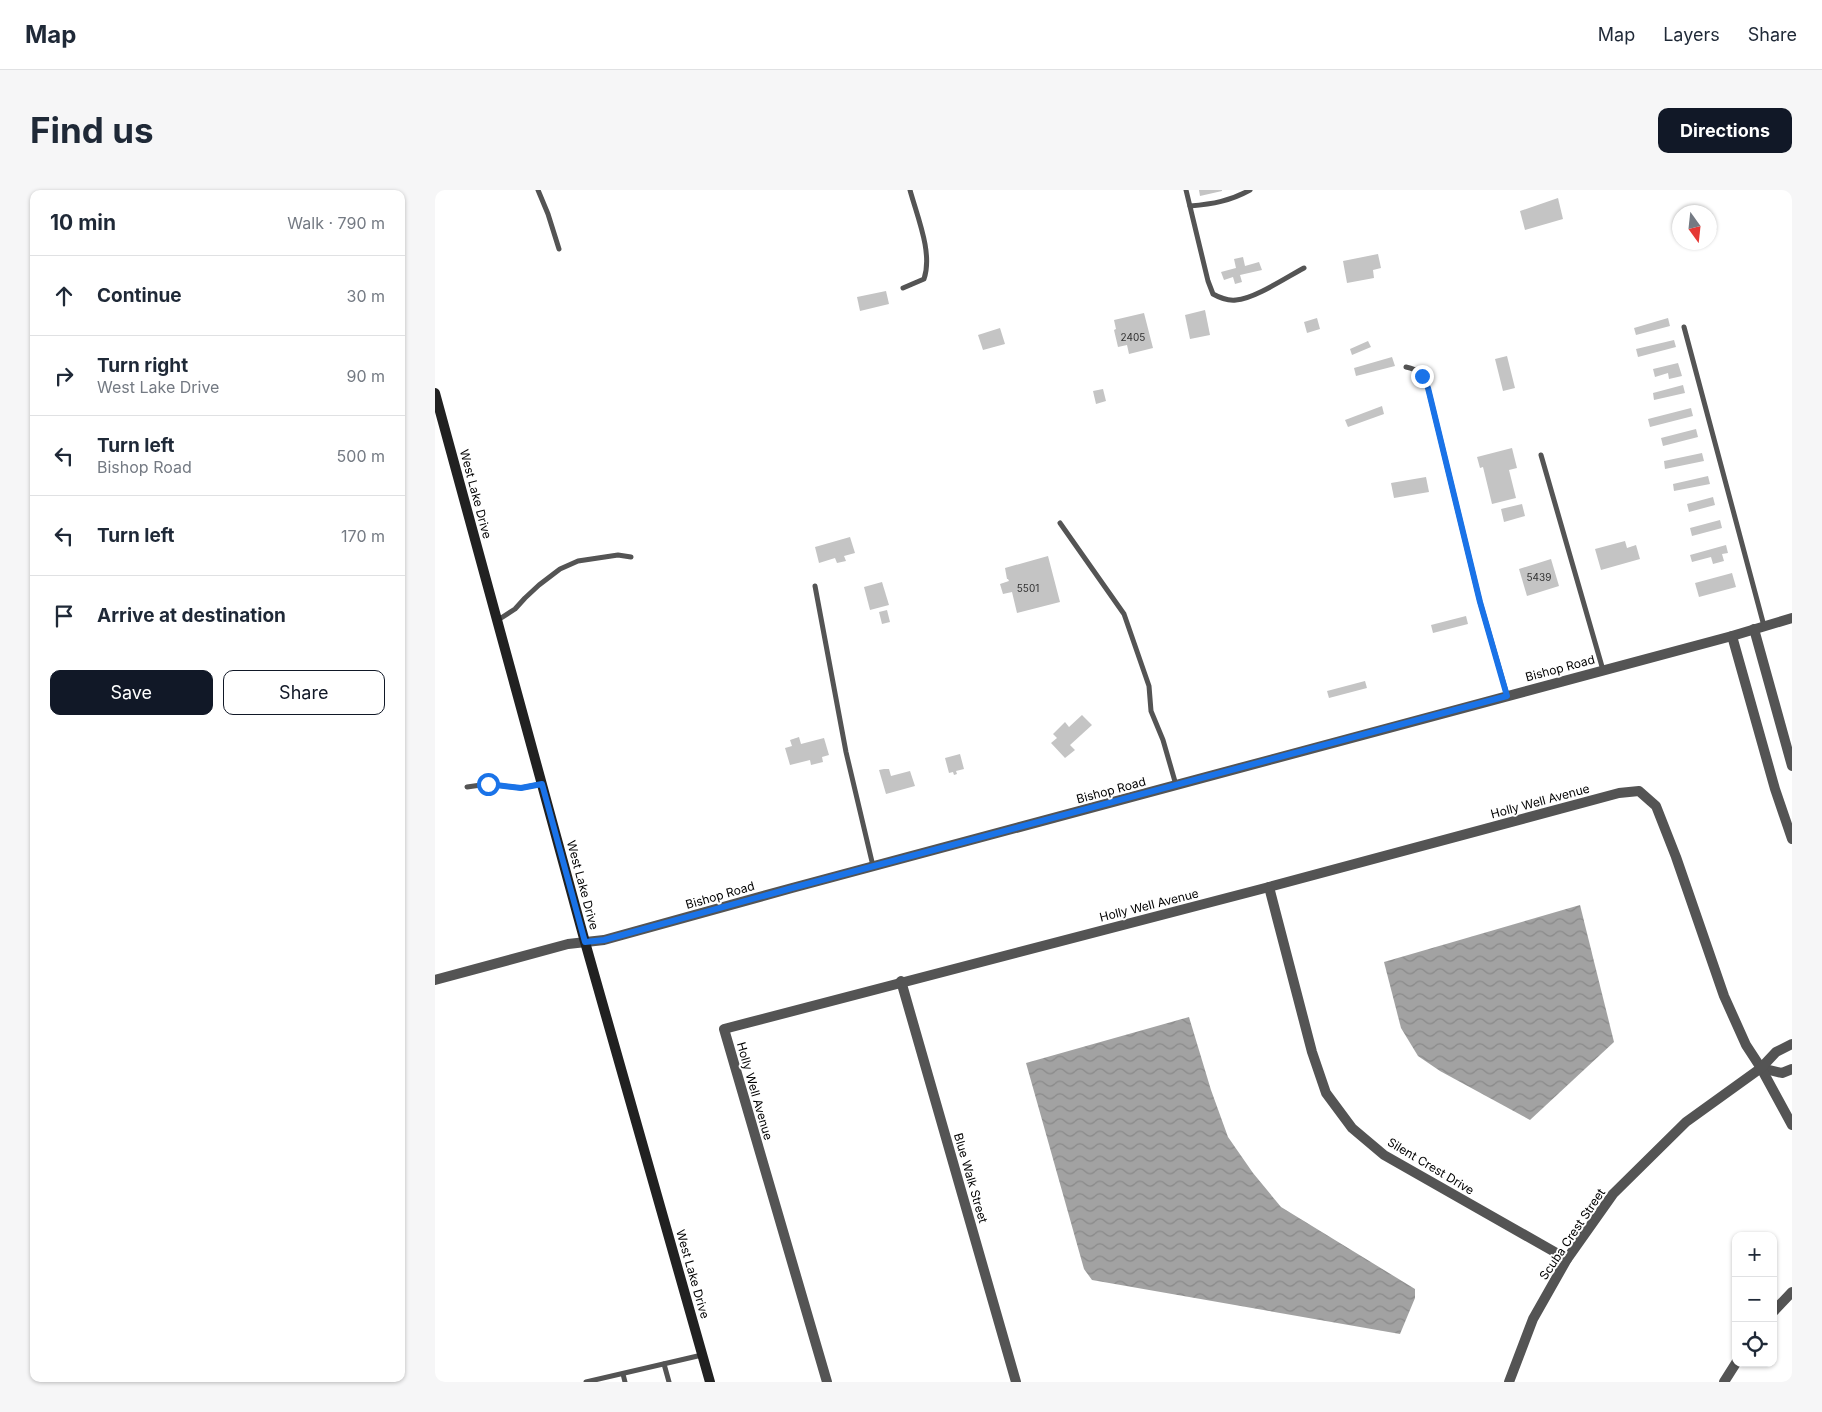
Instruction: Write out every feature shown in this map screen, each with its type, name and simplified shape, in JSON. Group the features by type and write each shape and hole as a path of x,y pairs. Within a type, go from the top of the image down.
{"street":[{"name":"West Lake Drive","path":"435,396 585,942 710,1382"},
{"name":"Bishop Road","path":"435,980 568,944 604,940 1792,618"},
{"path":"1759,627 1792,766"},
{"path":"1731,636 1775,789 1792,839"},
{"name":"Holly Well Avenue","path":"827,1382 724,1029 1269,887 1619,792 1639,791 1656,806 1676,857 1724,996 1746,1045 1761,1068 1792,1125"},
{"name":"Silent Crest Drive","path":"1269,887 1312,1052 1326,1093 1352,1128 1384,1155 1567,1259"},
{"name":"Blue Walk Street","path":"901,982 1016,1382"},
{"name":"Scuba Crest Street","path":"1509,1382 1533,1319 1567,1259 1613,1194 1686,1122 1761,1068 1776,1052 1792,1044"},
{"path":"1761,1068 1782,1073 1792,1069"},
{"path":"1777,1308 1792,1292"},
{"path":"1724,1382 1733,1367"}],"lane":[{"path":"538,190 559,249"},
{"path":"903,288 924,279 927,269 927,256 910,190"},
{"path":"1186,190 1208,281 1213,294 1221,298 1237,300 1261,291 1304,268"},
{"path":"1190,206 1214,204 1239,196 1250,190"},
{"path":"1684,327 1759,627"},
{"path":"1406,367 1416,369 1428,388 1480,602 1507,696"},
{"path":"1541,455 1603,670"},
{"path":"1060,522 1123,614 1149,686 1151,711 1163,740 1177,786"},
{"path":"497,620 515,609 525,598 561,569 578,561 618,555 631,557"},
{"path":"815,586 846,752 873,867"},
{"path":"467,787 488,784 521,788 542,784"},
{"path":"586,1382 702,1354"},
{"path":"664,1364 669,1382"},
{"path":"623,1374 625,1382"}],"water":[{"path":"1580,905 1614,1042 1530,1120 1440,1071 1418,1056 1401,1028 1384,962"},
{"path":"1189,1017 1211,1090 1228,1137 1253,1173 1281,1207 1415,1289 1415,1298 1400,1334 1092,1280 1084,1269 1026,1063"}],"building":[{"path":"1199,190 1222,190 1222,191 1200,196"},
{"path":"1558,198 1563,219 1525,230 1520,211"},
{"path":"1378,254 1381,268 1373,270 1374,278 1347,283 1343,261"},
{"path":"1243,257 1245,266 1259,262 1262,270 1240,275 1242,282 1235,284 1233,277 1224,280 1221,272 1236,268 1234,259"},
{"path":"886,291 889,304 860,311 857,297"},
{"path":"1205,310 1210,335 1190,339 1185,315"},
{"path":"1144,313 1153,348 1129,354 1127,345 1118,347 1114,320"},
{"path":"1317,318 1320,329 1307,333 1304,322"},
{"path":"1668,318 1670,326 1636,335 1634,328"},
{"path":"1000,328 1005,344 983,350 978,335"},
{"path":"1674,340 1676,347 1638,357 1636,349"},
{"path":"1368,341 1371,347 1352,355 1350,349"},
{"path":"1507,356 1515,388 1503,391 1495,359"},
{"path":"1392,357 1395,366 1356,376 1354,368"},
{"path":"1678,363 1682,376 1669,379 1668,373 1655,377 1653,369"},
{"path":"1683,385 1685,393 1654,400 1653,393"},
{"path":"1103,389 1106,401 1096,404 1093,391"},
{"path":"1382,406 1384,414 1348,427 1345,420"},
{"path":"1691,408 1693,416 1650,427 1648,419"},
{"path":"1696,429 1698,437 1663,446 1661,438"},
{"path":"1512,448 1517,468 1509,470 1516,498 1492,504 1483,467 1480,468 1477,457"},
{"path":"1702,453 1704,461 1665,469 1664,461"},
{"path":"1708,476 1710,484 1674,491 1673,484"},
{"path":"1426,477 1429,492 1394,498 1391,483"},
{"path":"1713,497 1715,505 1689,512 1687,504"},
{"path":"1522,504 1525,516 1504,522 1501,509"},
{"path":"1720,520 1722,528 1692,536 1690,528"},
{"path":"850,537 855,553 844,556 846,561 837,563 835,558 819,563 815,547"},
{"path":"1625,541 1627,548 1636,545 1640,559 1601,570 1595,549"},
{"path":"1726,545 1728,553 1722,554 1724,561 1713,564 1711,557 1692,562 1690,555"},
{"path":"1048,556 1060,602 1017,613 1012,592 1003,594 1000,584 1009,581 1005,568"},
{"path":"1551,559 1559,586 1527,596 1519,569"},
{"path":"1732,573 1736,587 1699,597 1695,583"},
{"path":"882,582 889,605 870,610 864,587"},
{"path":"887,610 890,622 882,624 879,612"},
{"path":"1466,616 1468,624 1433,633 1431,625"},
{"path":"1365,681 1367,688 1329,698 1327,691"},
{"path":"1082,715 1092,725 1070,745 1075,750 1065,758 1051,743 1057,738 1053,734 1065,722 1069,727"},
{"path":"799,737 801,744 824,738 829,755 822,757 823,762 811,765 810,760 790,765 785,748 792,746 790,740"},
{"path":"960,754 964,769 956,771 957,774 954,775 953,772 949,773 945,758"},
{"path":"889,769 891,776 910,771 915,786 886,794 879,770"}],"route":[{"path":"488,784 521,788 542,784 585,942 604,940 1507,696 1480,602 1428,388 1422,376"}]}
